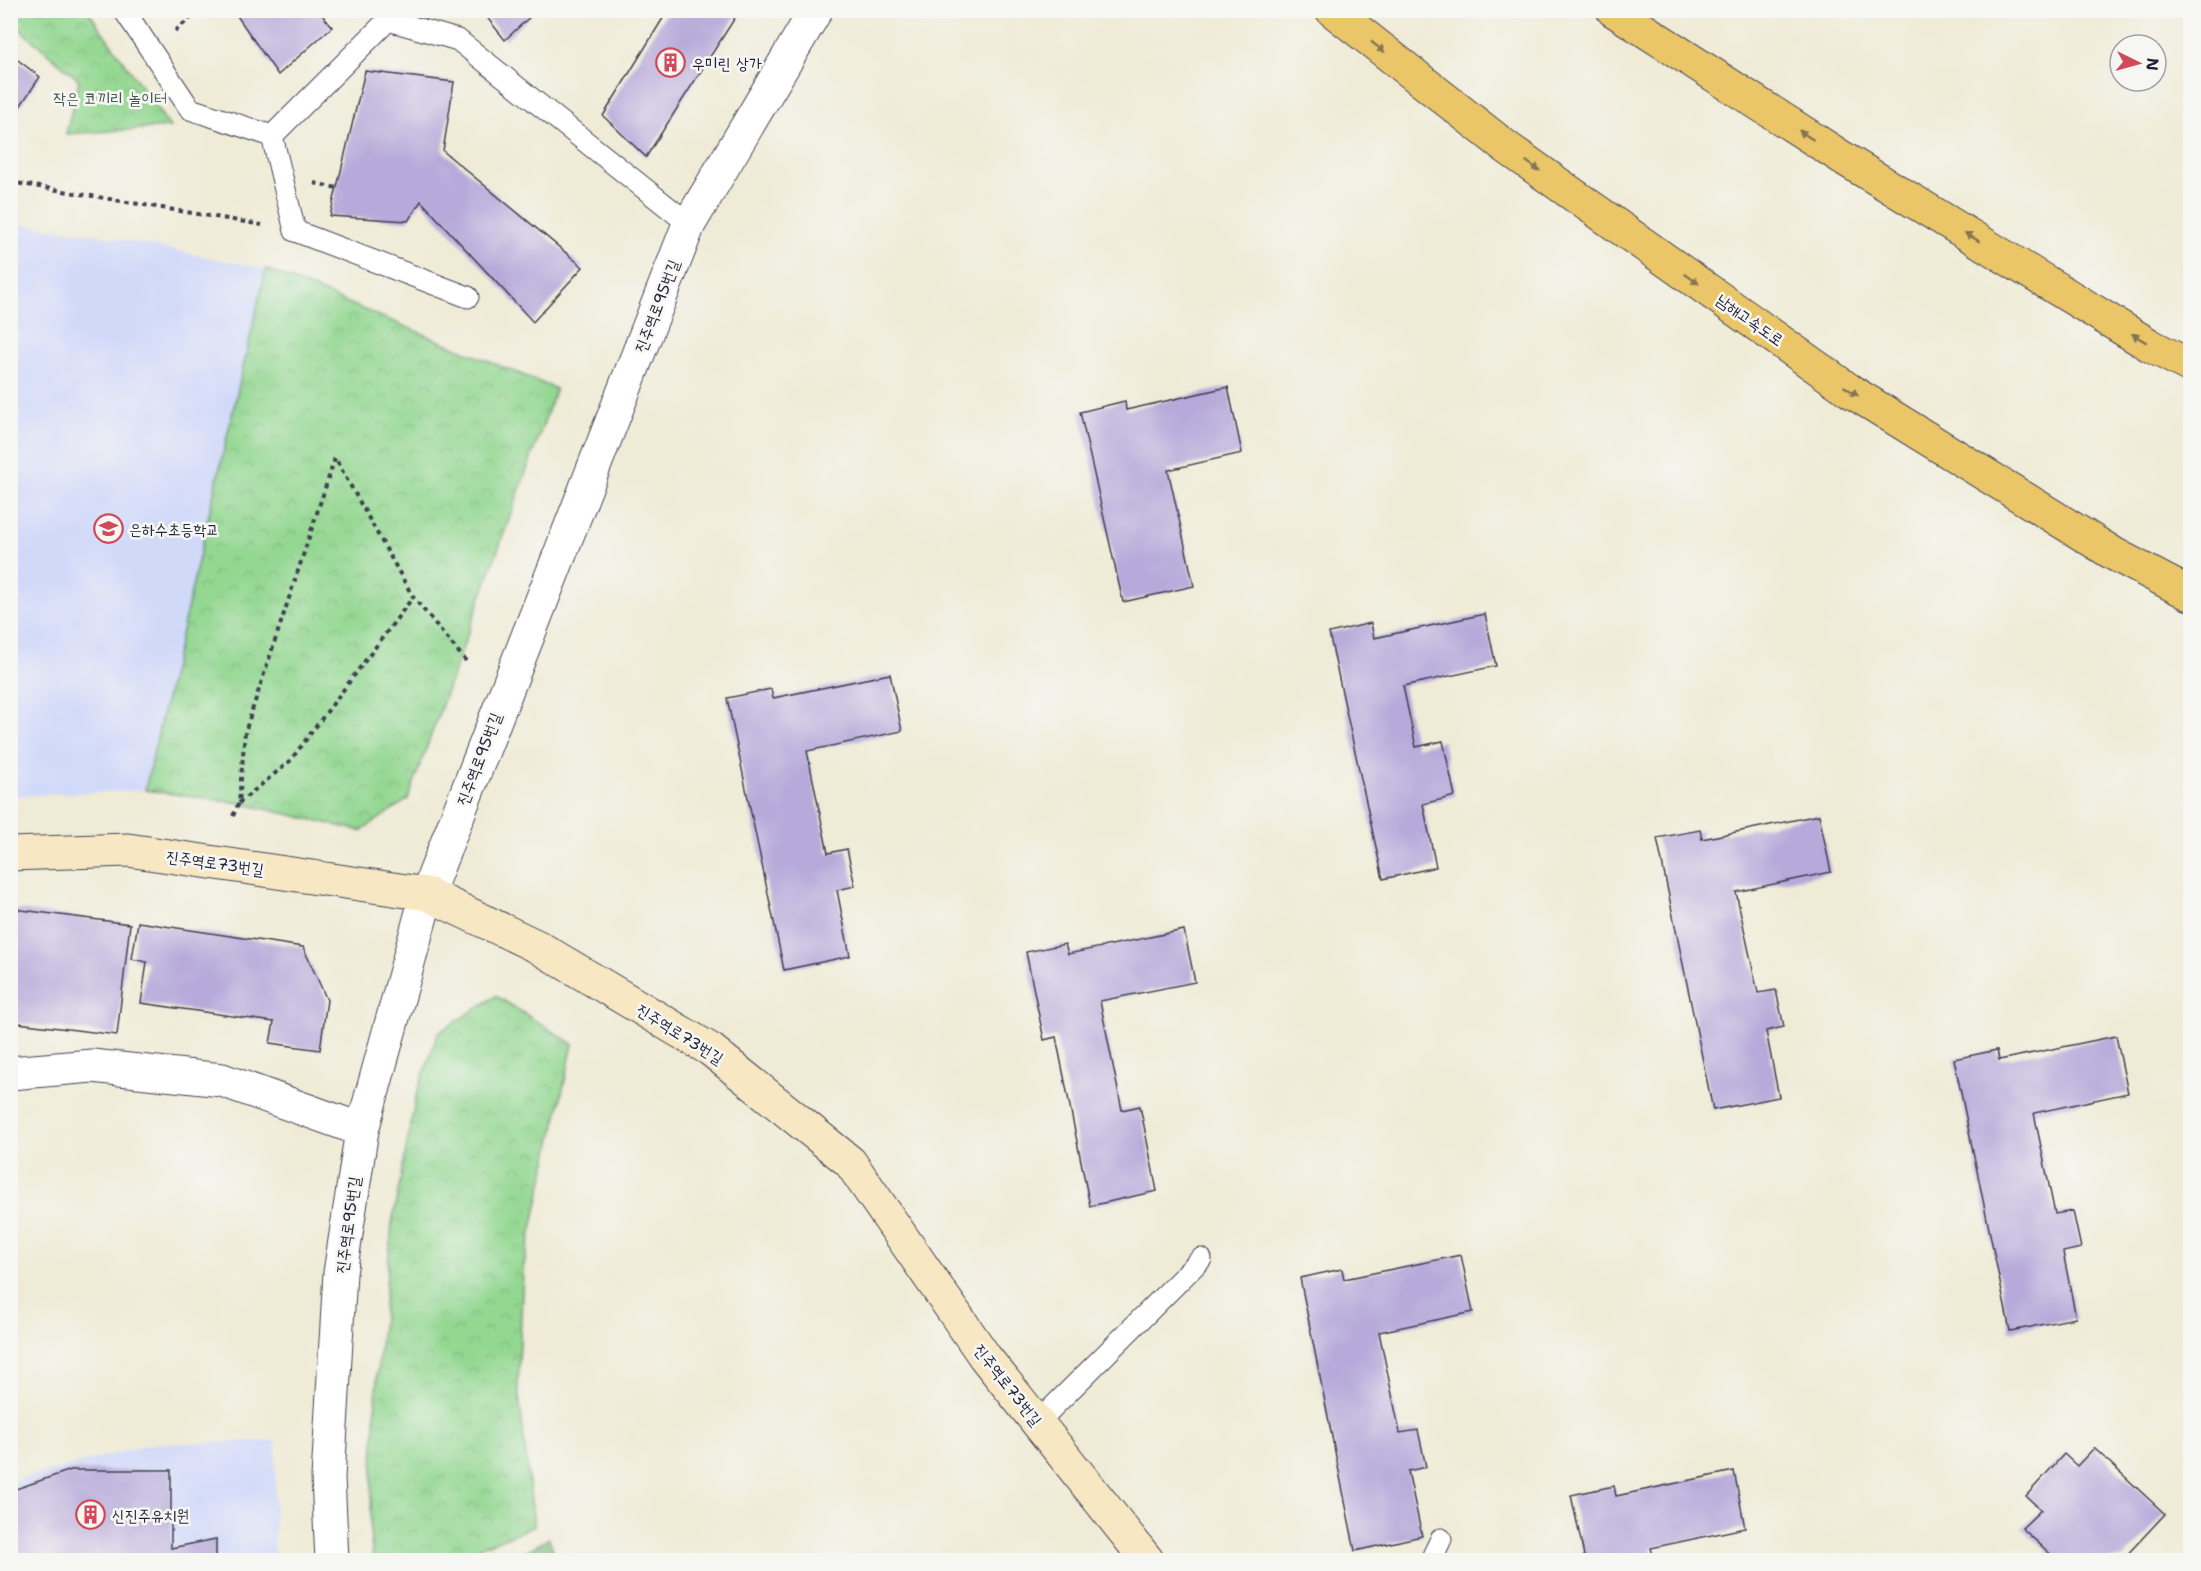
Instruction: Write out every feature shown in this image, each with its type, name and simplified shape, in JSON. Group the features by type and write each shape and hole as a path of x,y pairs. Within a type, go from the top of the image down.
{"highway":[{"name":"남해고속도로","path":"1332,10 1506,147 1849,390 2114,554 2190,594"},
{"path":"1613,10 1846,160 2151,345 2190,366"}],"street":[{"name":"진주역로95번길","path":"332,1560 328,1478 340,1273 362,1130 427,894 689,224 816,10"},
{"name":"진주역로73번길","path":"10,854 128,850 427,894 538,947 711,1050 850,1162 985,1357 1147,1560"},
{"path":"10,1073 92,1066 222,1080 362,1130"}],"lane":[{"path":"124,10 190,109 272,136"},
{"path":"272,136 389,15 458,40 689,224"},
{"path":"272,136 296,231 468,297"},
{"path":"1037,1423 1201,1259"},
{"path":"1431,1560 1441,1539"}],"path":[{"path":"10,182 296,231"},
{"path":"233,816 239,803 245,732 335,458 413,597 466,661"},
{"path":"239,803 290,761 413,597"}],"shaded area":[{"name":"은하수초등학교","path":"11,223 88,233 266,269 145,790 11,796"},
{"path":"276,1441 274,1560 11,1560 11,1481 152,1444"}],"green space":[{"name":"작은 코끼리 놀이터","path":"11,10 88,11 170,127 66,134 79,80 11,22"},
{"path":"266,269 556,389 408,799 361,831 239,803 145,790"},
{"path":"496,996 573,1044 523,1269 518,1387 534,1526 449,1560 373,1560 370,1531 377,1376 392,1224 416,1096 438,1033"},
{"path":"549,1538 557,1560 510,1560"}],"building":[{"path":"233,10 318,10 332,27 278,75"},
{"path":"481,10 537,10 505,40"},
{"name":"우미린 상가","path":"668,10 740,10 646,157 603,116"},
{"path":"10,54 40,77 10,121"},
{"path":"365,71 454,82 443,151 583,267 533,322 421,201 408,221 330,216"},
{"path":"1228,387 1242,453 1168,470 1194,586 1123,602 1080,412 1125,401 1126,410"},
{"path":"1485,614 1496,666 1403,686 1416,747 1443,741 1455,796 1423,804 1436,867 1383,879 1329,633 1371,623 1374,638"},
{"path":"890,674 902,731 807,751 828,853 847,849 855,886 837,890 850,956 784,970 727,698 771,689 773,698"},
{"path":"1819,815 1831,872 1736,892 1758,993 1776,990 1784,1027 1766,1031 1779,1097 1713,1110 1657,838 1700,830 1702,839"},
{"path":"14,909 130,924 117,1035 10,1022 10,937"},
{"path":"138,922 303,947 327,1000 320,1050 270,1043 274,1022 141,1003 147,962 132,959"},
{"path":"1184,930 1195,982 1100,1001 1122,1110 1140,1106 1157,1191 1090,1206 1056,1037 1044,1040 1026,952 1065,944 1068,954"},
{"path":"2116,1036 2128,1093 2034,1113 2055,1214 2073,1211 2081,1248 2063,1252 2076,1318 2010,1331 1954,1059 1997,1050 1999,1060"},
{"path":"1461,1255 1473,1312 1379,1332 1400,1433 1418,1430 1426,1467 1408,1471 1422,1536 1355,1551 1300,1278 1342,1269 1344,1279"},
{"path":"2094,1448 2165,1514 2122,1560 2057,1560 2022,1528 2041,1510 2026,1496 2064,1454 2077,1466"},
{"name":"신진주유치원","path":"71,1470 171,1470 171,1548 216,1539 216,1560 10,1560 10,1491"},
{"path":"1734,1471 1745,1528 1651,1548 1654,1560 1585,1560 1571,1495 1614,1486 1616,1496"}],"place":[{"name":"우미린 상가","path":"671,63"},
{"name":"은하수초등학교","path":"108,529"},
{"name":"신진주유치원","path":"91,1515"}]}
